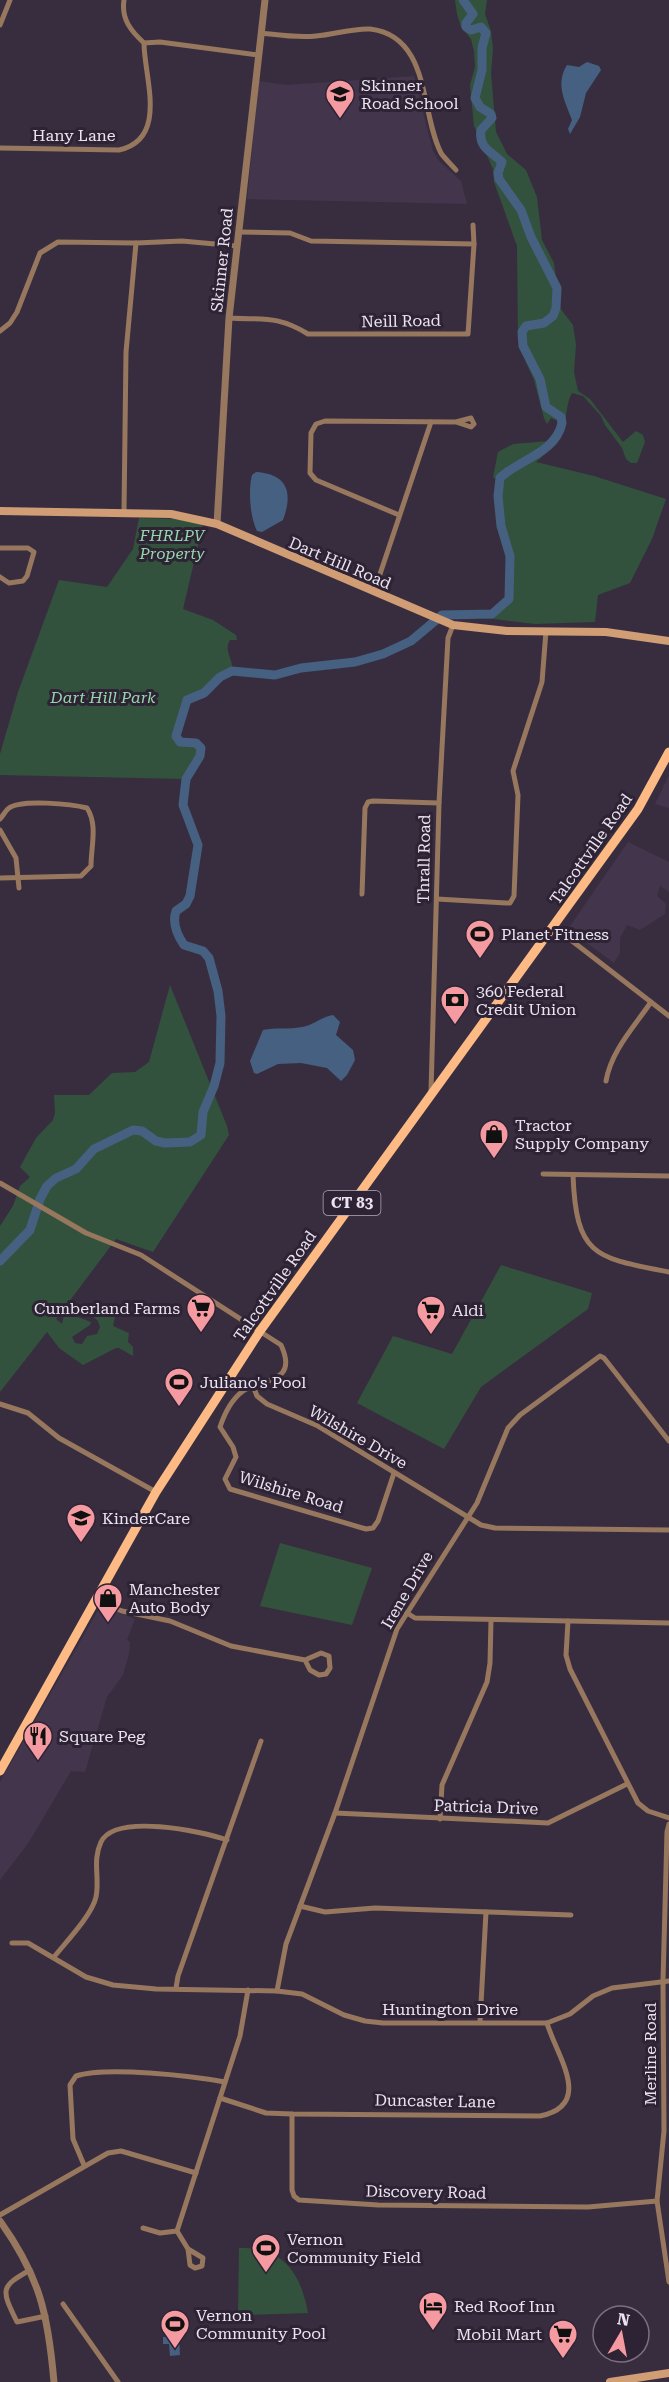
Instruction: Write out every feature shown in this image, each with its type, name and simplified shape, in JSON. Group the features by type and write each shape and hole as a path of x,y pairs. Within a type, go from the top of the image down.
{"main road":[{"name":"Dart Hill Road","path":"0,511 171,514 217,524 453,625 498,631 606,632 669,641"},
{"name":"Talcottville Road","path":"0,1771 156,1492 260,1331 638,809 669,752"},
{"path":"610,2382 669,2373"}],"street":[{"path":"0,25 10,0"},
{"name":"Hany Lane","path":"0,148 109,150 131,147 140,140 148,121 150,85 144,43 133,32 123,13 124,0"},
{"name":"Skinner Road","path":"217,524 229,318 265,0"},
{"path":"261,33 303,38 372,30 402,44 418,67 439,149 456,170"},
{"path":"144,43 160,42 258,55"},
{"name":"Neill Road","path":"229,318 271,318 290,323 308,334 468,333 474,244 473,225"},
{"path":"238,232 290,233 311,241 474,244"},
{"path":"0,331 10,323 17,312 40,253 50,245 74,241 136,243 182,241 237,246"},
{"path":"124,512 126,352 136,243"},
{"path":"399,514 316,480 310,473 309,456 311,433 316,424 325,421 456,422"},
{"path":"374,592 430,422"},
{"path":"0,548 28,548 32,549 34,555 27,576 22,581 9,583 0,577"},
{"name":"Thrall Road","path":"431,1094 439,803 448,638 453,625"},
{"path":"437,899 510,903 514,896 518,795 513,771 542,682 546,631"},
{"path":"362,894 365,808 368,802 439,803"},
{"path":"0,819 10,807 21,804 76,805 87,808 92,816 92,866 86,873 73,877 0,878"},
{"path":"0,830 16,858 19,888"},
{"path":"554,927 669,1016"},
{"path":"606,1081 615,1053 651,1002"},
{"path":"543,1174 669,1176"},
{"path":"573,1175 577,1217 582,1233 590,1245 601,1255 617,1262 669,1272"},
{"path":"0,1183 86,1233 141,1255 281,1346 285,1355 285,1367 279,1377 254,1386"},
{"name":"Irene Drive","path":"277,1991 286,1944 335,1813 394,1639 407,1613 477,1503 508,1428 520,1415 595,1357 600,1356 604,1358 669,1441"},
{"name":"Wilshire Road","path":"254,1386 242,1392 231,1404 220,1427 236,1456 225,1479 230,1489 366,1529 373,1528 378,1521 394,1473"},
{"name":"Wilshire Drive","path":"254,1386 257,1396 267,1404 318,1426 481,1525 495,1528 669,1530"},
{"path":"0,1404 28,1413 58,1438 156,1492"},
{"path":"95,1600 122,1611 170,1621 231,1646 305,1660 321,1653 329,1656 330,1668 327,1674 319,1675 310,1670 305,1660"},
{"path":"407,1613 415,1618 669,1623"},
{"path":"440,1819 442,1785 487,1682 491,1620"},
{"path":"568,1621 566,1655 570,1668 627,1784 641,1807 669,1818"},
{"path":"176,1988 178,1976 261,1741"},
{"name":"Patricia Drive","path":"335,1813 548,1823 627,1784"},
{"name":"Merline Road","path":"669,1824 666,1832 664,2131 657,2201 669,2282"},
{"path":"54,1957 91,1907 96,1896 96,1855 102,1839 113,1830 125,1827 182,1829 209,1833 227,1840"},
{"path":"300,1906 326,1912 375,1908 571,1915"},
{"path":"480,2022 486,1912"},
{"name":"Huntington Drive","path":"12,1943 28,1943 86,1977 113,1985 156,1989 248,1990 302,1994 344,2015 383,2023 547,2023 570,2014 592,1996 612,1988 666,1981"},
{"path":"188,2249 177,2231 240,2036 248,1990"},
{"name":"Duncaster Lane","path":"220,2098 266,2113 540,2116 553,2113 565,2102 568,2091 569,2076 547,2023"},
{"path":"84,2165 73,2139 69,2085 76,2076 100,2072 200,2077 225,2082"},
{"name":"Discovery Road","path":"292,2114 292,2190 294,2196 299,2200 424,2206 612,2207 657,2201"},
{"path":"0,2215 108,2153 121,2151 196,2173"},
{"path":"0,2221 16,2243 39,2290 46,2316 54,2382"},
{"path":"143,2228 160,2233 177,2231"},
{"path":"30,2270 9,2280 5,2284 4,2295 16,2322 46,2316"},
{"path":"63,2304 118,2382"}],"shaded area":[{"name":"Skinner Road School","path":"414,76 433,151 439,161 461,181 467,204 247,199 259,81 286,85"},
{"path":"669,775 669,808 655,804"},
{"path":"628,842 669,862 669,892 660,886 657,896 666,904 665,914 640,930 627,925 620,938 620,953 614,963 568,929"},
{"path":"101,1605 135,1619 127,1640 130,1642 129,1654 123,1675 107,1697 85,1772 71,1771 29,1842 0,1880 0,1782"}],"green space":[{"path":"455,0 487,0 485,14 491,31 493,49 491,74 496,132 507,154 526,170 537,197 542,240 554,263 560,308 573,325 576,345 574,372 578,391 590,399 623,442 636,431 643,435 645,442 637,463 631,463 626,459 622,448 601,416 583,396 572,393 560,437 536,462 594,476 666,499 652,539 630,583 598,595 595,622 535,624 460,615 482,615 495,612 506,604 510,597 510,554 501,529 499,482 493,477 498,452 513,444 549,441 559,427 558,421 551,418 547,424 544,418 534,380 518,338 517,246 494,182 493,169 474,126 470,85 475,67 474,51 471,39 461,27"},
{"name":"Dart Hill Park","path":"139,518 176,519 203,524 183,609 213,620 236,635 237,640 230,640 228,644 232,671 220,677 204,693 189,698 185,705 177,738 182,742 197,743 202,749 186,779 0,775 0,754 18,692 59,580 107,587 133,549"},
{"path":"170,985 229,1135 153,1252 116,1239 56,1319 62,1324 64,1315 67,1313 91,1322 72,1337 75,1343 82,1344 87,1336 97,1334 100,1327 98,1321 87,1311 105,1306 115,1317 113,1326 129,1333 128,1342 133,1347 133,1356 116,1348 83,1365 59,1348 47,1332 0,1392 0,1226 13,1206 20,1186 30,1177 20,1167 36,1138 53,1120 54,1095 89,1095 112,1073 135,1072 149,1062"},
{"path":"501,1265 592,1293 588,1309 481,1387 444,1449 357,1403 393,1336 452,1354"},
{"path":"280,1543 372,1568 352,1625 260,1606"},
{"name":"Vernon Community Field","path":"239,2248 267,2252 278,2257 287,2265 300,2286 308,2313 242,2315 238,2312"}],"water":[{"path":"587,62 599,66 601,70 586,93 580,117 570,134 568,129 572,120 561,86 563,72 567,65 579,67"},
{"path":"256,472 267,474 281,481 288,501 283,520 262,532 257,531 250,503 252,475"},
{"path":"333,1015 340,1022 336,1035 353,1050 355,1060 341,1081 327,1068 301,1063 278,1064 257,1074 254,1073 250,1061 263,1030 302,1027"},
{"name":"Vernon Community Pool","path":"163,2337 179,2337 180,2355 170,2356 169,2344 163,2344"}],"waterway":[{"path":"0,1261 30,1230 40,1199 47,1186 56,1178 76,1169 94,1149 133,1130 142,1131 156,1141 165,1143 190,1142 201,1135 203,1112 214,1086 220,1063 221,1016 218,991 209,958 203,951 184,945 175,924 176,911 186,904 190,896 198,845 183,805 186,779 200,756 201,748 196,743 180,742 176,736 187,700 204,693 220,677 232,671 275,675 301,668 355,662 383,654 411,641 442,615 492,614 509,599 510,556 501,526 498,496 500,478 552,442 562,423 561,417 546,407 540,379 523,346 522,332 526,326 544,323 553,316 556,308 557,288 531,237 521,210 499,179 498,173 502,162 487,149 482,141 481,130 492,118 491,114 480,107 475,98 482,70 482,48 486,33 481,27 471,30 466,27 466,23 473,14 463,0"}],"place":[{"name":"Skinner Road School","path":"340,120"},
{"name":"Planet Fitness","path":"480,960"},
{"name":"360 Federal Credit Union","path":"455,1026"},
{"name":"Tractor Supply Company","path":"494,1160"},
{"name":"Cumberland Farms","path":"201,1334"},
{"name":"Aldi","path":"431,1336"},
{"name":"Juliano's Pool","path":"179,1408"},
{"name":"KinderCare","path":"81,1544"},
{"name":"Manchester Auto Body","path":"108,1624"},
{"name":"Square Peg","path":"38,1762"},
{"name":"Vernon Community Field","path":"266,2274"},
{"name":"Red Roof Inn","path":"433,2332"},
{"name":"Vernon Community Pool","path":"175,2350"},
{"name":"Mobil Mart","path":"563,2360"}],"park label":[{"name":"FHRLPV Property","path":"172,544"}]}
